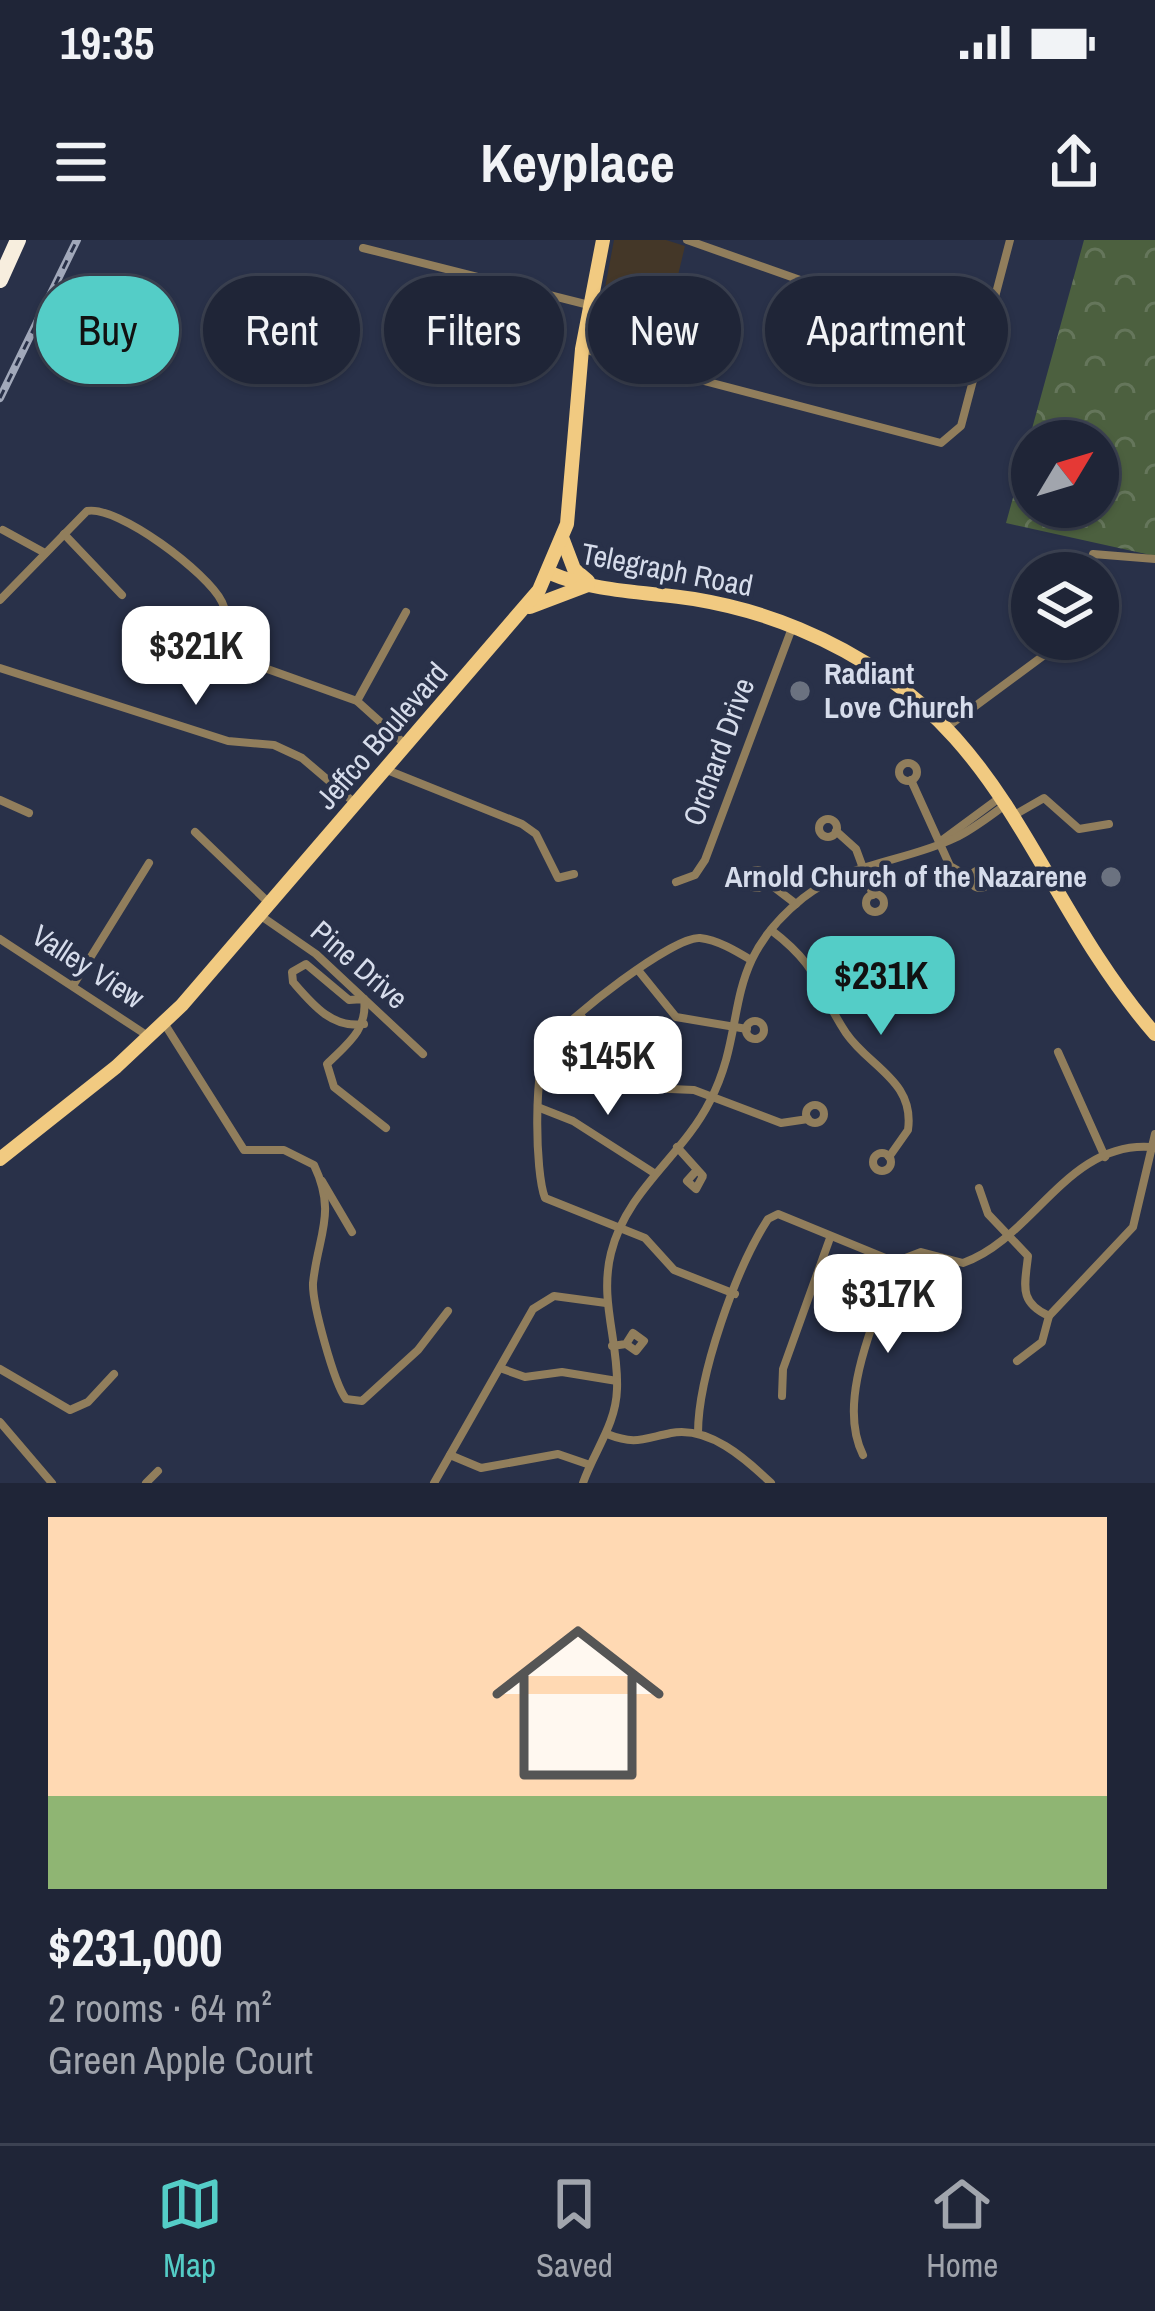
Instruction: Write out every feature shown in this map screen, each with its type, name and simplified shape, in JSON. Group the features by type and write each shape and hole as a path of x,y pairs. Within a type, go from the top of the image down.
{"highway":[{"path":"0,280 18,240"}],"main road":[{"name":"Jeffco Boulevard","path":"595,276 603,240"},
{"name":"Jeffco Boulevard","path":"0,1159 164,1023 526,609 550,573 563,539 588,311"},
{"path":"526,609 592,584 574,568 563,539"},
{"name":"Telegraph Road","path":"550,573 708,602 793,626 868,665 947,728 1009,804 1100,960 1155,1034"}],"street":[{"path":"687,240 789,276"},
{"path":"1000,276 1010,240"},
{"path":"363,248 588,305"},
{"path":"582,349 941,443 961,425 971,384"},
{"path":"0,600 87,511 100,508 123,518 169,551 221,600 234,658 358,701 408,747"},
{"path":"3,530 45,553"},
{"path":"64,534 122,595"},
{"path":"1119,556 1155,559"},
{"path":"358,701 406,612"},
{"name":"Orchard Drive","path":"676,882 695,875 705,860 793,626"},
{"path":"947,728 1038,660"},
{"path":"0,668 228,741 274,745 302,758 357,805"},
{"path":"387,770 522,824 536,833 558,878 574,874"},
{"path":"911,780 955,871 971,878"},
{"path":"583,1483 607,1434 617,1381 606,1303 619,1229 654,1173 712,1099 751,961 771,930 796,904 862,865 957,837 1009,804 1044,798 1079,830 1108,824"},
{"path":"0,800 29,813"},
{"path":"836,831 853,843 872,895"},
{"name":"Pine Drive","path":"195,832 266,911 424,1054"},
{"path":"74,984 149,862"},
{"path":"766,881 796,904"},
{"path":"771,930 809,961 844,1030 905,1097 908,1130 889,1157"},
{"path":"734,1294 680,1273 652,1244 545,1198 538,1178 542,1061 548,1044 580,1016 638,970 693,938 730,947 751,961"},
{"name":"Valley View","path":"0,939 149,1037"},
{"path":"364,1024 342,1025 324,1014 292,982 292,972 306,964 349,1000 364,999 364,1024 327,1064 334,1087 386,1128"},
{"path":"638,970 676,1016 747,1029"},
{"path":"580,1016 629,1076 648,1088 694,1090 781,1123 808,1119"},
{"path":"164,1023 244,1150 284,1150 307,1158 352,1232"},
{"path":"1058,1052 1105,1157"},
{"path":"540,1108 573,1121 654,1173"},
{"path":"1017,1361 1042,1342 1049,1316 1133,1227 1155,1134"},
{"path":"698,1433 698,1404 734,1294 768,1219 778,1214 896,1262 921,1252 963,1263 1010,1237 1063,1180 1105,1157 1136,1146 1151,1147"},
{"path":"677,1147 696,1171"},
{"path":"322,1181 328,1224 314,1293 333,1374 346,1399 362,1401 396,1373 448,1311"},
{"path":"979,1189 988,1214 1028,1256 1021,1288 1025,1296 1049,1316"},
{"path":"782,1396 783,1369 830,1238"},
{"path":"863,1455 857,1436 858,1378 896,1262"},
{"path":"434,1483 543,1300 554,1296 606,1303"},
{"path":"612,1347 626,1344"},
{"path":"500,1368 525,1377 562,1372 617,1381"},
{"path":"0,1369 70,1411 88,1402 114,1374"},
{"path":"1,1427 52,1483"},
{"path":"607,1434 632,1444 698,1433 714,1439 771,1483"},
{"path":"450,1455 481,1468 558,1454 590,1465"},
{"path":"146,1483 158,1471"}],"shaded area":[{"path":"614,240 666,240 685,246 678,276 607,276"}],"green space":[{"path":"1084,240 1155,240 1155,556 1029,528 1119,528 1119,420 1034,420"}],"railway":[{"path":"0,398 77,240"}],"place":[{"name":"Radiant Love Church","path":"800,691"},
{"name":"Arnold Church of the Nazarene","path":"1111,877"}]}
